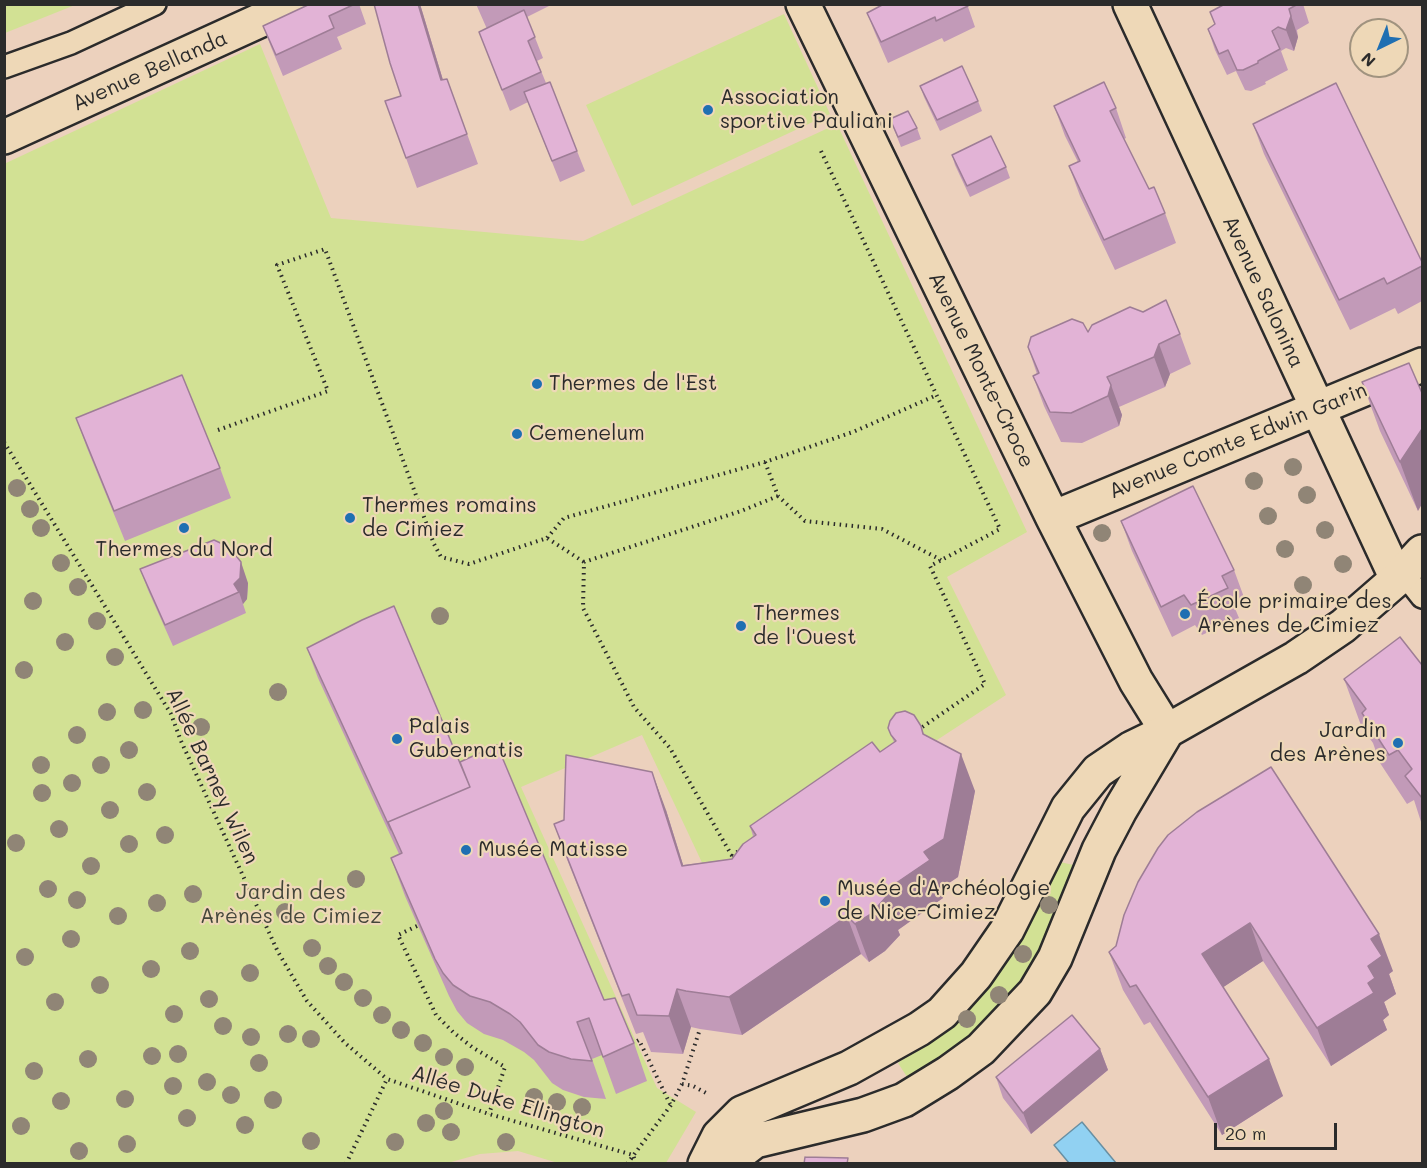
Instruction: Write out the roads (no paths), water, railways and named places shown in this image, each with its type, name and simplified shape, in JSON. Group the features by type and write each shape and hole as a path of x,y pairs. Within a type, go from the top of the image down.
{"street":[{"name":"Avenue Bellanda","path":"4,137 296,4"},
{"name":"Avenue Monte-Croce","path":"803,4 1053,518 1136,681 1167,731"},
{"name":"Avenue Salonina","path":"1130,4 1318,409 1411,575"},
{"name":"Avenue Comte Edwin Garin","path":"1053,518 1422,365"},
{"path":"705,1164 719,1136 742,1113 849,1068 919,1029 942,1013 976,975 1007,930 1068,808 1098,771 1132,748 1167,731 1296,658 1411,575"},
{"path":"725,1164 754,1141 863,1114 904,1100 981,1049 1035,992 1055,958 1100,850 1120,810 1167,731"}],"lane":[{"path":"4,67 70,43 155,4"}],"water":[{"path":"1082,1122 1116,1163 1069,1163 1054,1145"}],"place":[{"name":"Association sportive Pauliani","path":"708,110"},
{"name":"Thermes de l'Est","path":"537,384"},
{"name":"Cemenelum","path":"517,434"},
{"name":"Thermes romains de Cimiez","path":"350,518"},
{"name":"Thermes du Nord","path":"184,528"},
{"name":"École primaire des Arènes de Cimiez","path":"1185,614"},
{"name":"Thermes de l'Ouest","path":"741,626"},
{"name":"Palais Gubernatis","path":"397,739"},
{"name":"Jardin des Arènes","path":"1398,743"},
{"name":"Musée Matisse","path":"466,850"},
{"name":"Musée d'Archéologie de Nice-Cimiez","path":"825,901"}],"park label":[{"name":"Jardin des Arènes de Cimiez","path":"291,905"}]}
